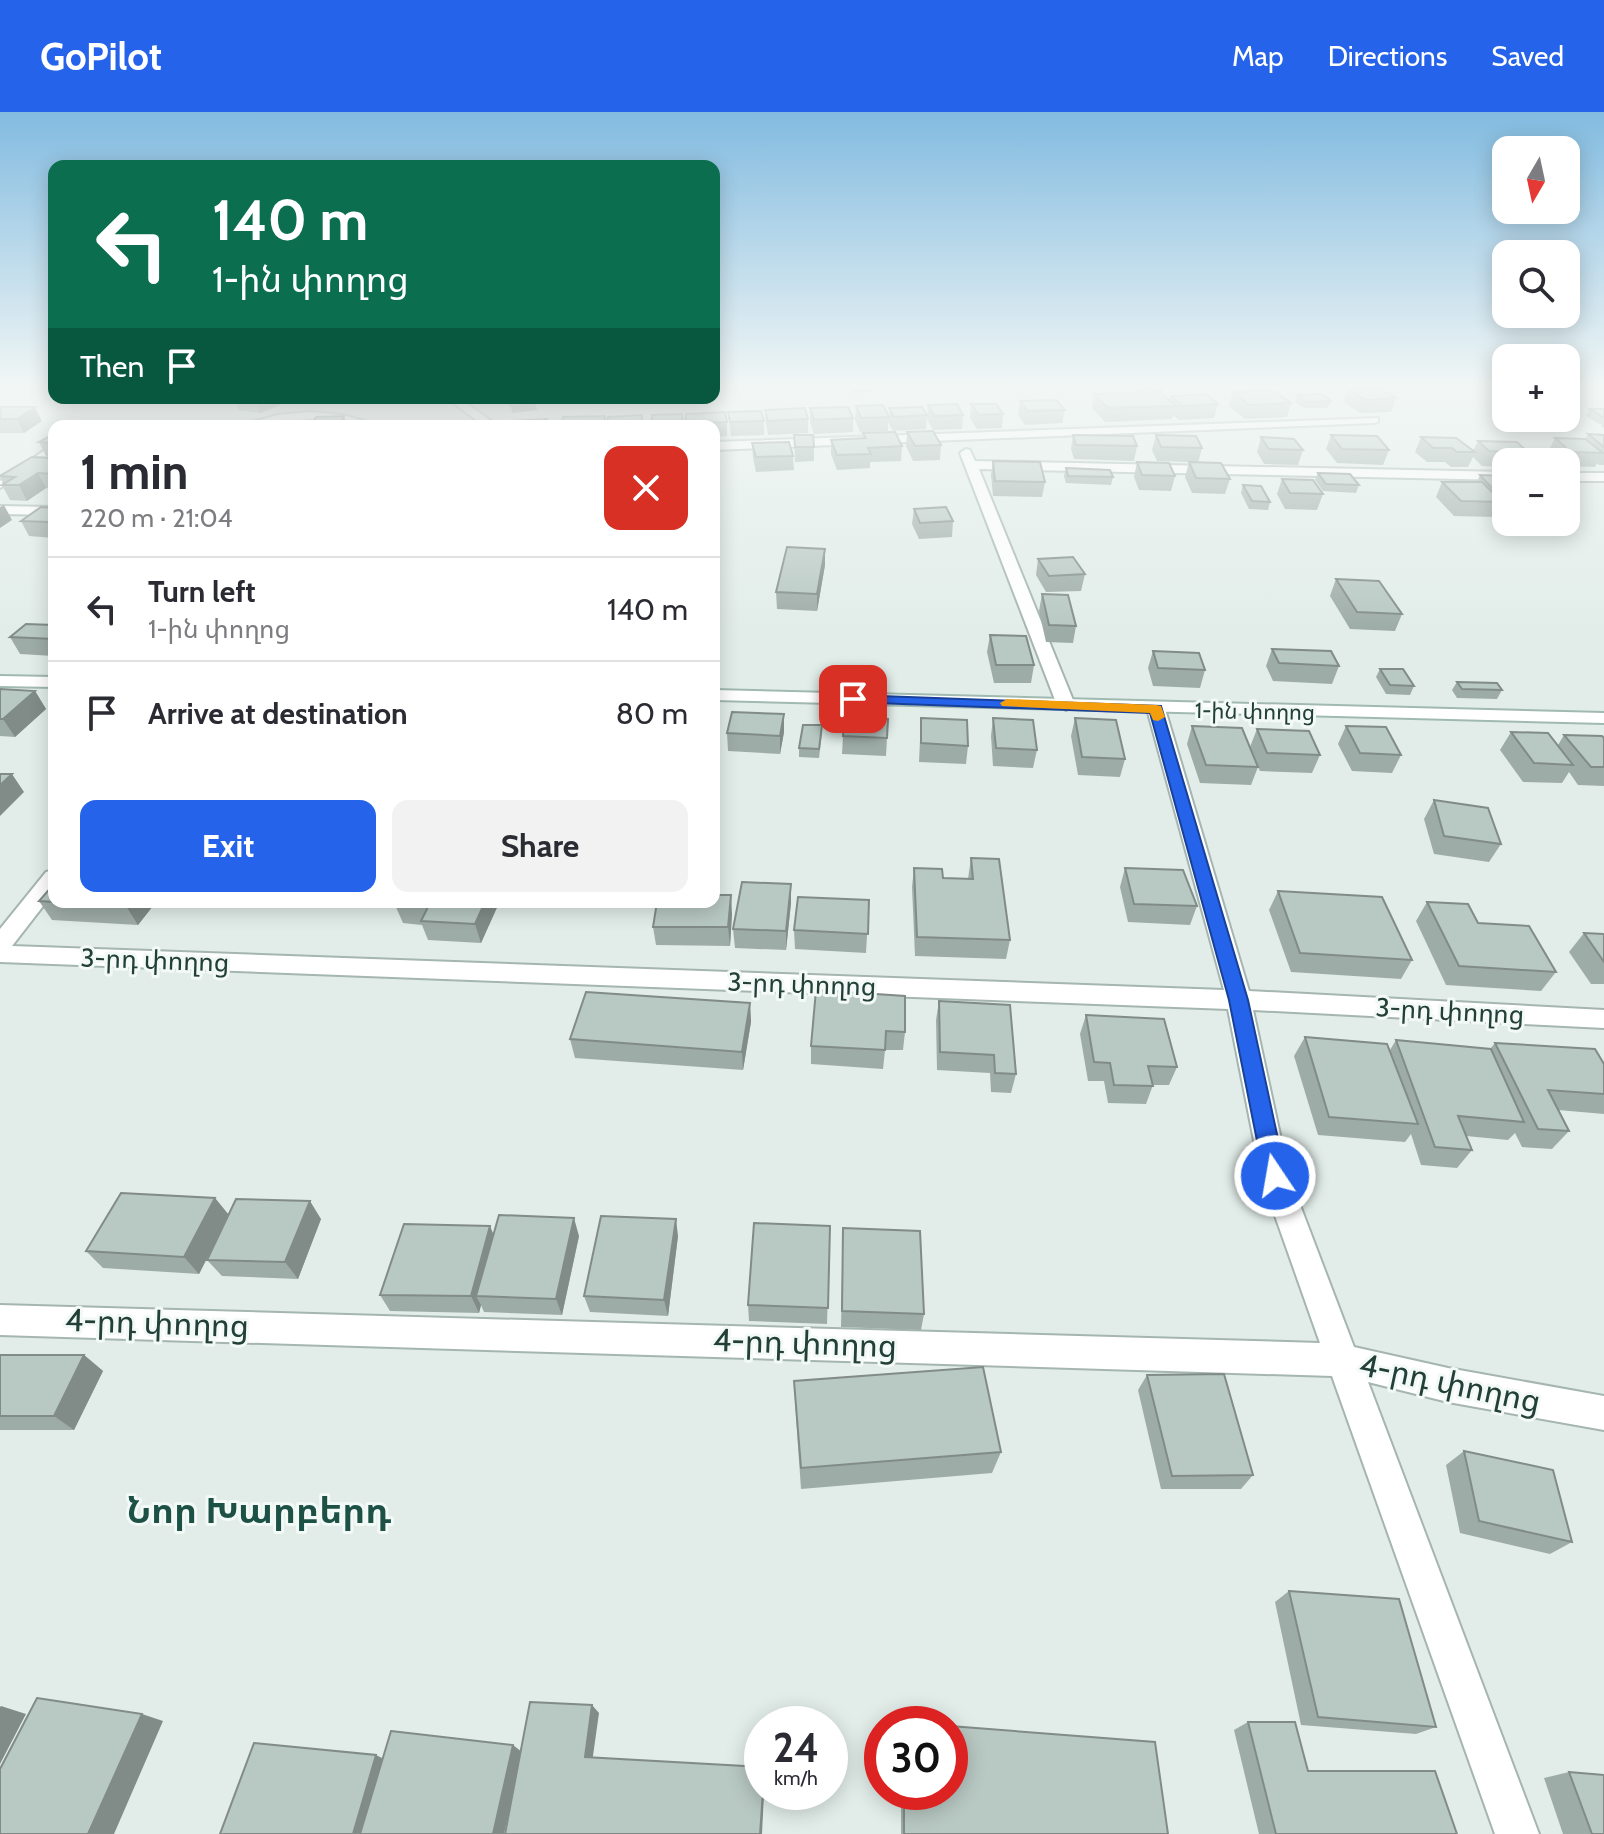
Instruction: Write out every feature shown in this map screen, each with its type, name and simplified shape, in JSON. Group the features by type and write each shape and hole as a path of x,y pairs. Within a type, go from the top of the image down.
{"street":[{"path":"973,469 1066,705"},
{"path":"1183,469 1492,476"},
{"path":"1580,477 1604,477"},
{"path":"0,510 48,511"},
{"path":"0,681 48,682"},
{"name":"1-ին փողոց","path":"720,695 1156,709 1604,718"},
{"path":"1156,709 1239,1000 1275,1176 1517,1834"},
{"path":"0,945 48,885"},
{"name":"3-րդ փողոց","path":"0,954 1239,1000 1604,1019"},
{"name":"4-րդ փողոց","path":"0,1320 1341,1360 1448,1385 1604,1413"}],"lane":[{"path":"0,485 23,469"}],"building":[{"path":"11,469 48,469 48,474 38,473 19,485 2,485 15,477 0,476"},
{"path":"994,469 1042,469 1045,482 995,481"},
{"path":"1066,469 1096,469 1110,470 1113,477 1068,476"},
{"path":"1140,469 1172,469 1175,476 1142,475"},
{"path":"1192,469 1225,469 1230,479 1196,478"},
{"path":"1318,473 1350,474 1359,485 1326,484"},
{"path":"1480,475 1492,475 1492,488"},
{"path":"1282,479 1313,480 1323,494 1290,493"},
{"path":"1442,482 1482,482 1492,492 1492,502 1461,501"},
{"path":"1243,485 1261,486 1270,502 1252,501"},
{"path":"41,507 48,508 48,522 21,521"},
{"path":"946,507 953,521 920,523 914,509"},
{"path":"787,547 825,549 817,594 776,592"},
{"path":"1073,557 1085,574 1049,576 1038,559"},
{"path":"1336,579 1379,581 1402,614 1357,612"},
{"path":"1042,594 1068,595 1076,626 1049,625"},
{"path":"26,624 48,625 48,639 10,637"},
{"path":"990,635 1026,636 1034,665 996,665"},
{"path":"1272,649 1331,651 1339,666 1279,663"},
{"path":"1153,651 1199,653 1205,670 1158,668"},
{"path":"1380,669 1403,669 1414,686 1390,685"},
{"path":"1457,682 1497,683 1502,690 1462,689"},
{"path":"0,689 35,691 0,719"},
{"path":"732,712 784,714 780,736 727,733"},
{"path":"845,716 888,719 887,738 843,736"},
{"path":"921,718 967,720 968,746 921,743"},
{"path":"993,718 1033,720 1037,750 996,748"},
{"path":"1075,718 1116,720 1125,759 1082,757"},
{"path":"803,725 822,725 819,749 799,748"},
{"path":"1192,726 1242,728 1258,767 1206,765"},
{"path":"1346,726 1386,727 1401,755 1360,753"},
{"path":"1257,729 1309,731 1320,755 1267,753"},
{"path":"1511,732 1548,733 1573,765 1534,763"},
{"path":"1564,735 1602,736 1604,767 1591,767"},
{"path":"0,774 12,774 0,785"},
{"path":"1434,800 1488,808 1501,844 1444,836"},
{"path":"971,858 999,859 1010,940 917,937 914,868 942,869 943,878 973,879"},
{"path":"1125,868 1183,870 1197,906 1134,904"},
{"path":"742,882 791,884 786,931 733,929"},
{"path":"48,891 48,902 39,901"},
{"path":"1278,891 1382,897 1412,960 1300,953"},
{"path":"720,895 731,895 728,927 653,927 656,908 720,908"},
{"path":"798,897 869,900 868,934 794,930"},
{"path":"1427,902 1468,904 1478,923 1529,926 1556,972 1459,966"},
{"path":"428,908 482,908 475,924 421,921"},
{"path":"1584,933 1604,934 1604,962"},
{"path":"816,990 905,996 905,1032 886,1031 885,1050 811,1046"},
{"path":"586,992 750,1003 742,1052 570,1039"},
{"path":"939,1001 1010,1005 1016,1074 995,1073 994,1055 940,1052"},
{"path":"1086,1015 1164,1019 1177,1067 1148,1066 1153,1086 1114,1085 1110,1063 1094,1062"},
{"path":"1305,1037 1387,1044 1418,1124 1329,1117"},
{"path":"1396,1040 1491,1049 1524,1122 1458,1116 1472,1150 1435,1147"},
{"path":"1495,1043 1595,1049 1604,1064 1604,1094 1548,1090 1569,1131 1538,1129"},
{"path":"121,1193 215,1198 184,1257 86,1251"},
{"path":"236,1199 310,1201 285,1262 207,1260"},
{"path":"499,1215 574,1218 556,1299 476,1296"},
{"path":"601,1216 676,1219 664,1300 584,1296"},
{"path":"754,1223 830,1226 828,1308 748,1305"},
{"path":"404,1224 490,1226 471,1296 380,1295"},
{"path":"843,1228 920,1231 924,1314 842,1311"},
{"path":"0,1355 84,1355 54,1416 0,1416"},
{"path":"983,1367 1001,1452 801,1468 794,1381"},
{"path":"1224,1374 1253,1475 1172,1476 1147,1375"},
{"path":"1464,1451 1553,1470 1572,1542 1479,1521"},
{"path":"1289,1591 1399,1599 1436,1727 1318,1717"},
{"path":"37,1698 142,1714 88,1834 0,1834 0,1769"},
{"path":"530,1702 592,1705 585,1757 744,1766 744,1810 762,1810 760,1834 505,1834"},
{"path":"1248,1722 1295,1722 1308,1771 1435,1771 1457,1834 1276,1834"},
{"path":"968,1727 1155,1742 1168,1834 904,1834 904,1810 968,1810"},
{"path":"391,1731 513,1745 493,1834 360,1834"},
{"path":"254,1743 376,1755 353,1834 220,1834"},
{"path":"1569,1772 1604,1775 1604,1834 1592,1834"}],"slow traffic":[{"path":"1007,703 1156,709 1158,717"}],"district":[{"name":"Նոր Խարբերդ","path":"259,1510"}],"route":[{"path":"853,699 1156,709 1239,1000 1275,1176"}]}
